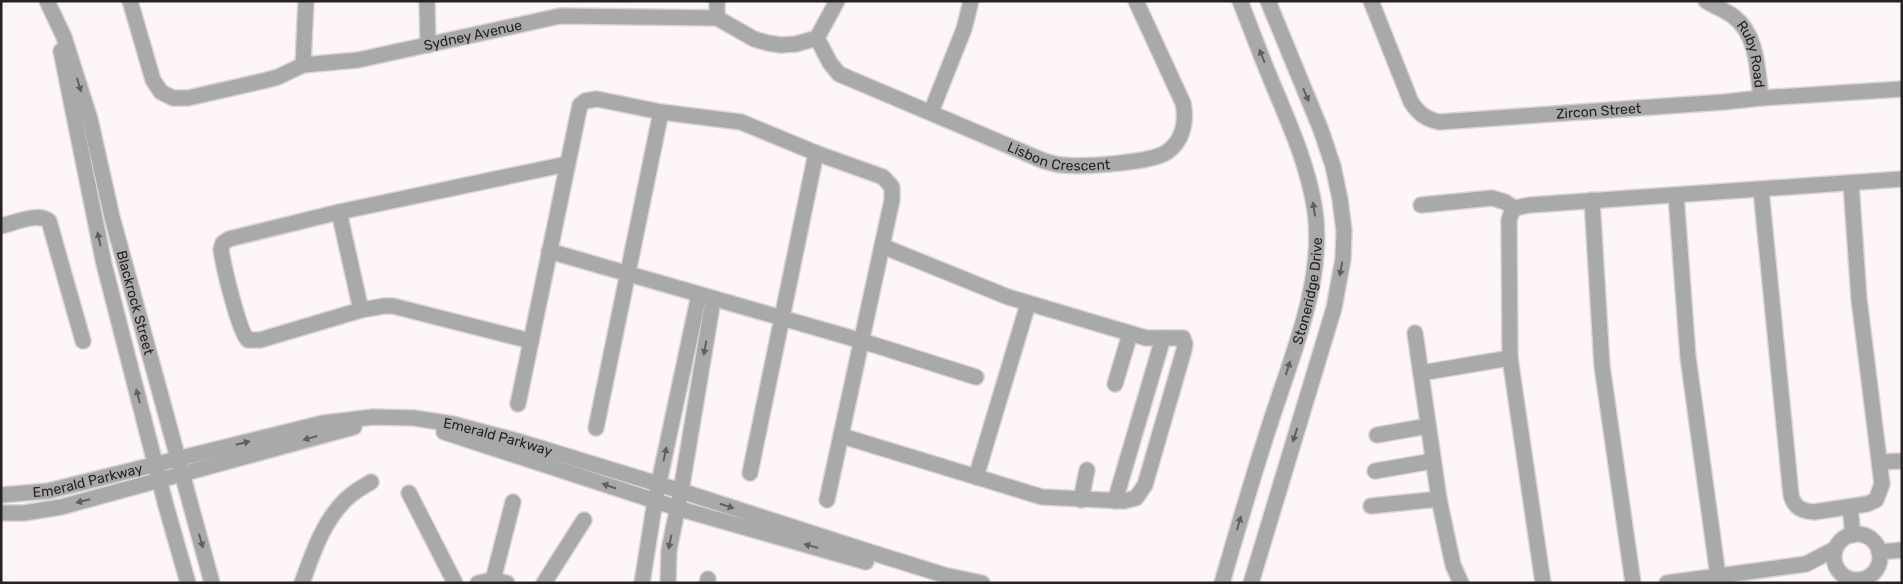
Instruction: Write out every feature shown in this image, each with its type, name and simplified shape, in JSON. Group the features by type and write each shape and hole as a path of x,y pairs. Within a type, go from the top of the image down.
{"street":[{"name":"Blackrock Street","path":"47,1 56,23 64,36 90,119 112,217 212,583"},
{"name":"Sydney Avenue","path":"130,1 153,80 161,92 173,98 188,98 263,81 278,77 303,66 358,60 428,45 560,9 717,18 754,39 768,44 796,44 817,38"},
{"path":"303,66 306,1"},
{"path":"427,1 428,45"},
{"path":"717,18 718,1"},
{"path":"817,38 837,1"},
{"path":"931,112 964,29 971,1"},
{"name":"Lisbon Crescent","path":"817,38 834,68 840,74 1055,164 1076,165 1120,162 1159,157 1175,144 1183,130 1185,114 1183,103 1136,1"},
{"name":"Stoneridge Drive","path":"1222,583 1251,480 1304,318 1317,247 1315,212 1306,172 1292,128 1240,1"},
{"name":"Stoneridge Drive","path":"1251,583 1334,308 1343,259 1344,231 1333,166 1321,130 1268,1"},
{"name":"Zircon Street","path":"1371,1 1411,102 1417,111 1431,120 1439,122 1902,89"},
{"name":"Ruby Road","path":"1706,1 1732,15 1746,29 1753,46 1760,98"},
{"name":"Blackrock Street","path":"56,23 104,264 188,583"},
{"path":"518,404 580,105 585,101 597,99 661,112 741,122 883,178 889,182 893,193 827,500"},
{"path":"596,428 661,112"},
{"path":"750,473 816,153"},
{"path":"531,341 393,306 361,310 260,340 248,340 244,336 240,324 221,250 223,243 229,240 339,212 567,164"},
{"path":"1542,583 1510,358 1509,220 1510,213 1514,208 1592,200 1902,179"},
{"path":"1761,190 1790,495 1793,503 1806,512 1867,504 1876,500 1882,484 1859,299 1850,184"},
{"path":"1676,194 1688,357 1718,576"},
{"path":"1421,205 1492,198 1505,202 1514,208"},
{"path":"1592,200 1602,366 1633,583"},
{"path":"339,212 361,310"},
{"path":"1,226 32,218 45,218 49,221 83,341"},
{"path":"842,436 1035,496 1115,501 1136,498 1145,485 1185,344 1182,338 1152,339 1028,304 882,246"},
{"path":"550,252 862,341 976,377"},
{"path":"642,583 658,485 706,298"},
{"path":"668,583 669,550 681,491 706,298"},
{"path":"976,477 1028,304"},
{"path":"1115,384 1130,334"},
{"path":"1416,334 1439,499 1453,565 1461,583"},
{"path":"1115,501 1164,338"},
{"path":"1421,373 1510,358"},
{"name":"Emerald Parkway","path":"1,495 48,492 323,423 373,417 438,420 575,458 944,575 982,583"},
{"name":"Emerald Parkway","path":"1,514 24,513 61,507 351,428 375,425 408,427 450,433 677,508 943,583"},
{"path":"1377,435 1428,426"},
{"path":"1375,471 1433,460"},
{"path":"1880,462 1902,461"},
{"path":"1081,500 1087,470"},
{"path":"302,583 318,541 337,509 351,494 371,482"},
{"path":"409,493 455,583"},
{"path":"1371,506 1439,499"},
{"path":"478,583 500,582 513,502"},
{"path":"1850,507 1853,534"},
{"path":"544,583 584,520"},
{"path":"1667,583 1718,576 1757,577 1806,564 1835,549 1842,539 1853,534 1867,537 1877,546 1879,552 1878,565 1871,575 1860,580 1848,579 1806,564"},
{"path":"1835,549 1834,560 1841,576"},
{"path":"1879,552 1902,550"},
{"path":"1448,583 1453,565"}]}
